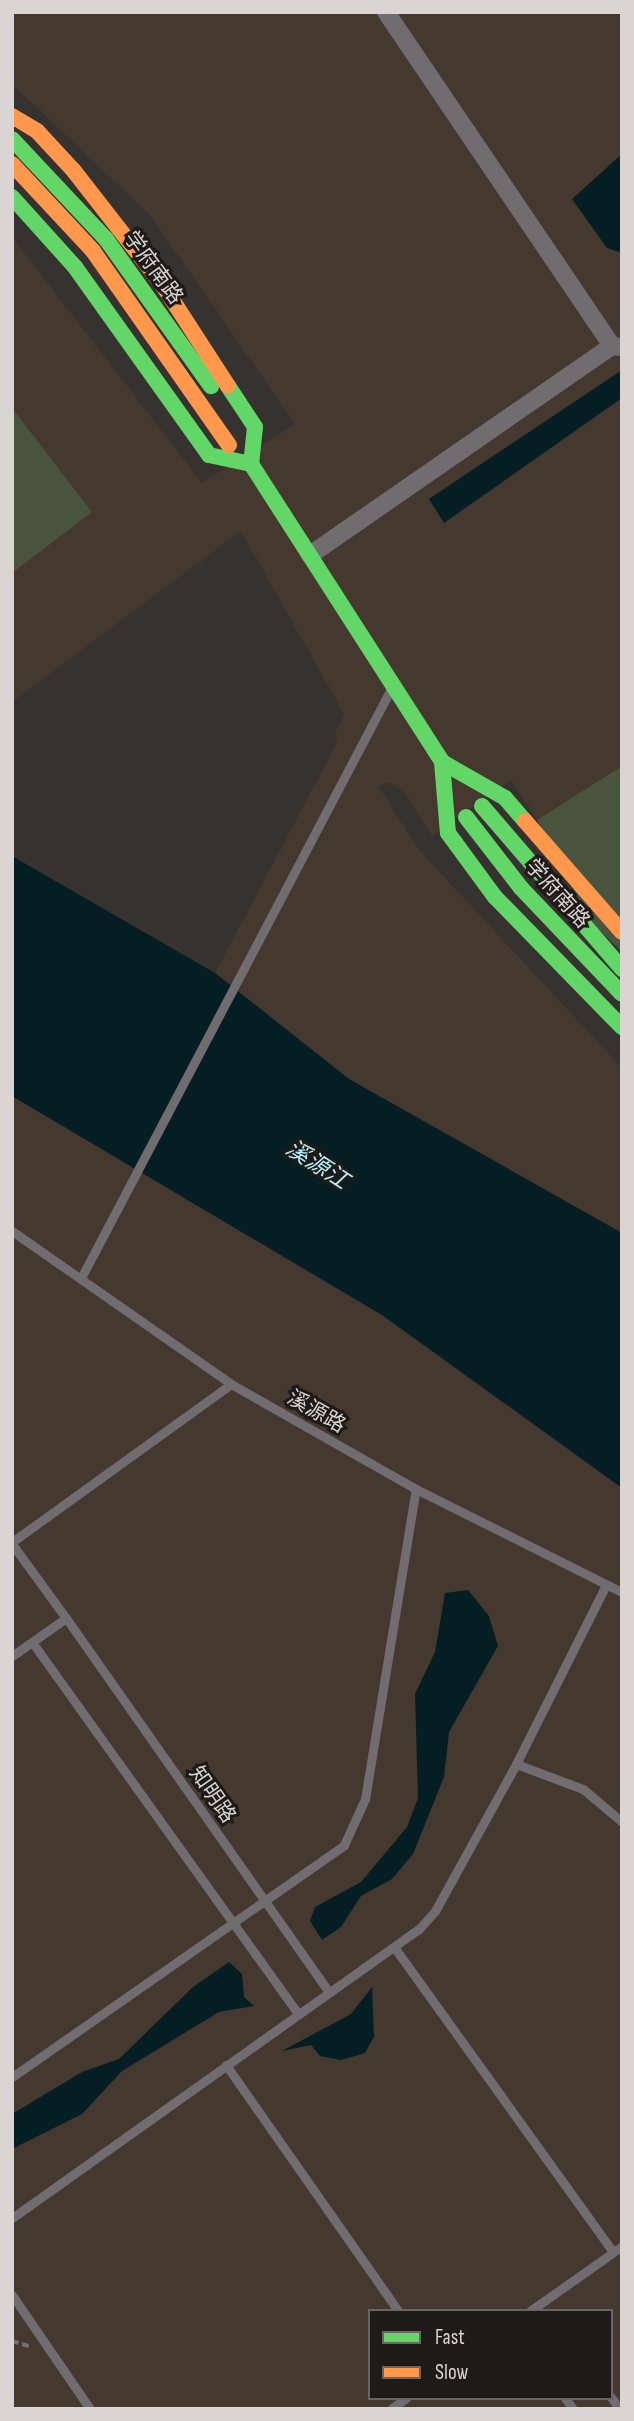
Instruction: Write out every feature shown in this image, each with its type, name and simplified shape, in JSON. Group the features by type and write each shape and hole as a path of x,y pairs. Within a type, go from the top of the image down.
{"main road":[{"path":"12,116 37,131 74,171 162,284 255,427 251,464 442,762 448,833 495,897 622,1027"},
{"name":"学府南路","path":"12,139 106,239 244,435"},
{"name":"学府南路","path":"12,164 93,251 229,445"},
{"path":"12,197 83,278 209,455 251,464"},
{"path":"442,762 505,798 622,932"},
{"name":"学府南路","path":"482,806 534,874 622,969"},
{"name":"学府南路","path":"466,817 521,888 622,994"}],"street":[{"path":"310,555 617,346 386,12"}],"lane":[{"path":"81,1278 393,685"},
{"name":"溪源路","path":"12,1231 231,1384 416,1489 622,1592"},
{"path":"12,1543 231,1384"},
{"path":"12,2077 344,1845 357,1824 416,1489"},
{"name":"知明路","path":"12,1543 329,1992"},
{"path":"12,2218 394,1947 435,1911 516,1764 606,1585"},
{"path":"12,1656 66,1618"},
{"path":"32,1642 298,2014"},
{"path":"516,1764 583,1789 622,1822"},
{"path":"394,1947 612,2252"},
{"path":"226,2065 397,2309"},
{"path":"533,2309 622,2246"},
{"path":"12,2295 90,2409"},
{"path":"544,2301 550,2309"}],"shaded area":[{"path":"12,12 622,12 622,766 537,820 511,780 432,836 404,792 388,782 378,786 420,851 622,1068 622,1233 349,1079 215,973 338,741 334,736 344,714 241,531 12,702 12,237 202,483 295,424 150,215 12,84"},
{"path":"12,1096 382,1315 622,1488 622,2409 12,2409"}],"green space":[{"path":"12,408 92,512 12,573"},
{"path":"622,766 622,952 591,922 537,820"}],"water":[{"path":"622,154 622,253 607,248 572,199"},
{"path":"622,370 622,398 444,523 429,499"},
{"name":"溪源江","path":"12,856 215,973 349,1079 622,1233 622,1488 382,1315 12,1096"},
{"path":"468,1590 489,1616 498,1646 449,1732 444,1777 413,1854 392,1879 361,1896 341,1927 322,1940 310,1921 315,1907 361,1882 407,1827 418,1798 415,1694 435,1652 445,1593"},
{"path":"229,1962 242,1974 244,1997 254,2006 219,2012 122,2071 82,2114 12,2149 12,2114 82,2072 119,2059 193,1987"},
{"path":"372,1987 374,2037 365,2053 341,2060 320,2056 311,2045 282,2051 351,2014"}],"traffic: fast":[{"path":"12,139 106,239 211,386"},
{"path":"12,197 75,267 209,455 251,464"},
{"path":"228,386 255,427 251,464 442,762 505,798 525,821"},
{"path":"442,762 448,833 495,897 622,1027"},
{"path":"482,806 622,969"},
{"path":"466,817 521,888 622,994"}],"traffic: slow":[{"path":"12,116 37,131 74,171 162,284 228,386"},
{"path":"12,164 93,251 229,445"},
{"path":"525,821 622,932"}]}
